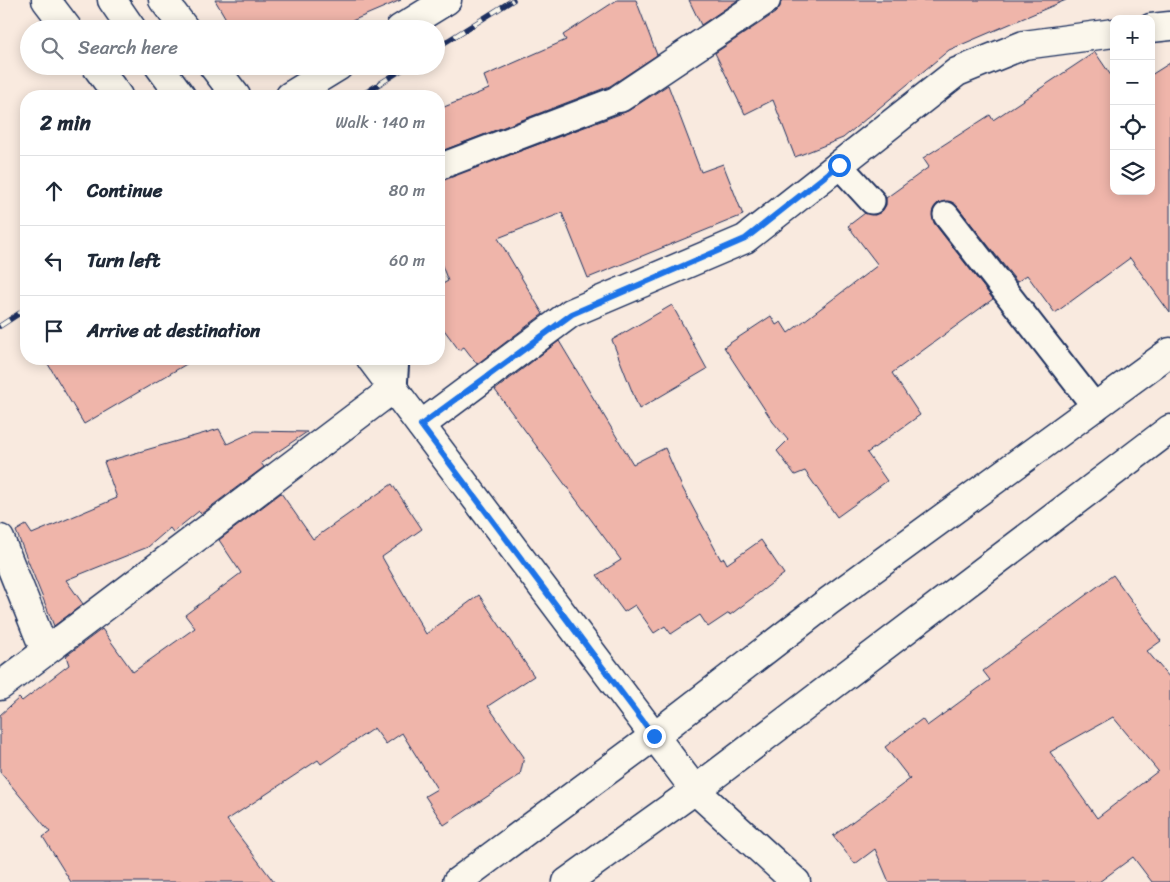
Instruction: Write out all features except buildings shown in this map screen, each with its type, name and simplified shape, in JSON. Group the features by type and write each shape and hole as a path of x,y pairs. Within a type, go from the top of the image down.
{"street":[{"path":"46,0 61,20"},
{"path":"112,0 126,20"},
{"path":"163,0 178,20"},
{"path":"408,20 420,7 447,0"},
{"path":"620,98 766,0"},
{"path":"1155,28 1170,26"},
{"path":"421,425 572,314 745,239 957,72 1024,45 1110,34"},
{"path":"103,75 114,90"},
{"path":"166,75 177,90"},
{"path":"220,75 231,90"},
{"path":"300,90 324,75"},
{"path":"457,882 654,736 829,602 1170,352"},
{"path":"376,365 695,790 796,882"},
{"path":"0,686 394,388"},
{"path":"567,882 695,790 1170,429"},
{"path":"0,539 46,651"}],"lane":[{"path":"445,165 620,98"},
{"path":"839,165 872,201"},
{"path":"946,215 1096,408"},
{"path":"394,388 396,365"}],"railway":[{"path":"445,42 513,0"},
{"path":"370,90 394,75"},
{"path":"0,326 20,313"}],"route":[{"path":"654,736 421,425 572,314 745,239 839,165"}]}
